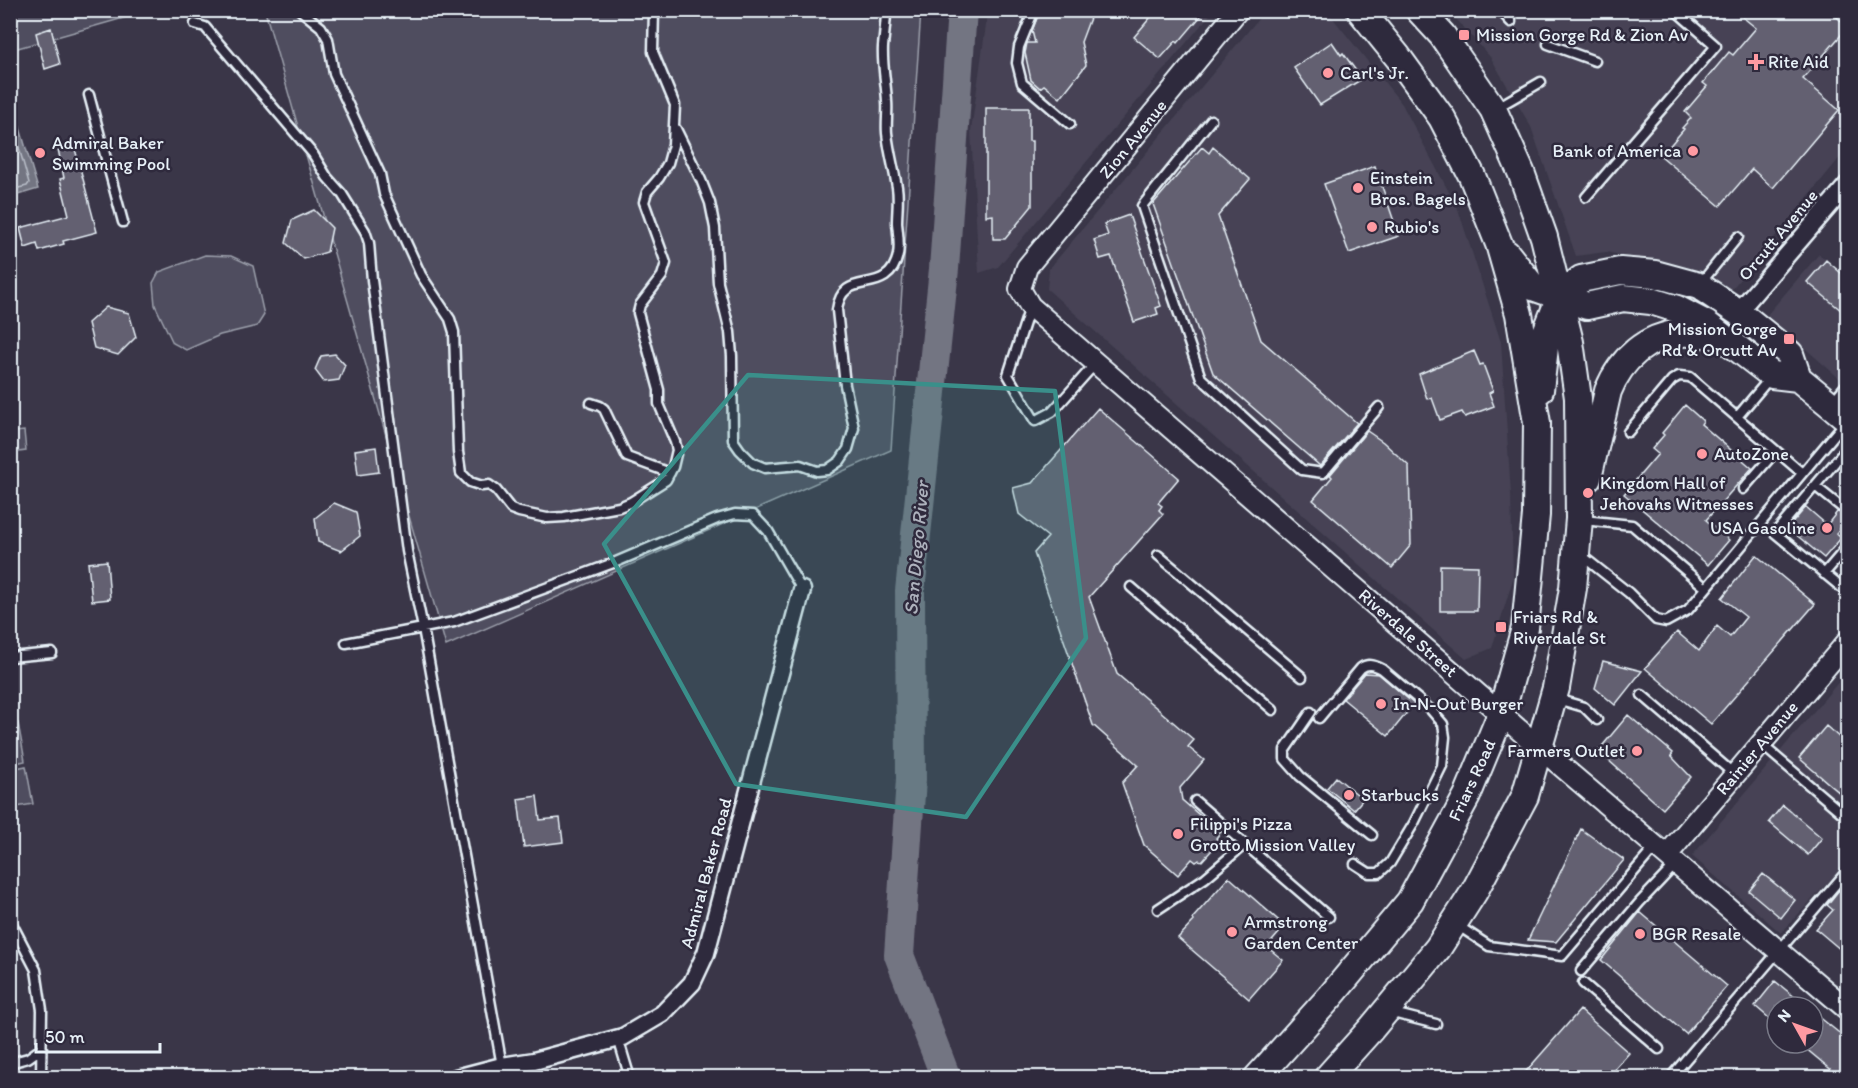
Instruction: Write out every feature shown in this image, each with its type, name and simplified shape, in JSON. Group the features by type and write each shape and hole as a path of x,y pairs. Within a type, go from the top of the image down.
{"main road":[{"path":"1360,10 1398,57 1442,118 1472,176 1499,244 1533,287 1587,306 1623,298 1651,301 1677,309 1706,324 1772,375 1798,378"},
{"path":"1327,1077 1438,948 1474,892 1525,796 1553,698 1573,588 1579,519 1578,398 1571,349 1544,237 1521,172 1493,109 1442,35 1419,10"},
{"name":"Friars Road","path":"1257,1077 1330,997 1410,901 1467,796 1501,714 1525,628 1536,514 1537,423 1519,314 1499,244"},
{"path":"1537,423 1547,330 1560,297 1581,279 1620,271 1655,274 1699,286 1738,312 1790,354 1798,378 1842,414"},
{"path":"1579,519 1608,391 1628,357 1651,341 1668,336 1684,333 1722,336"}],"street":[{"name":"Zion Avenue","path":"1030,306 1020,289 1027,267 1238,10"},
{"name":"Orcutt Avenue","path":"1738,312 1848,184"},
{"name":"Riverdale Street","path":"1030,306 1540,748 1848,1010"},
{"name":"Admiral Baker Road","path":"456,1077 534,1061 618,1038 662,1014 692,983 706,953 802,590"},
{"name":"Rainier Avenue","path":"1666,855 1848,641"}],"lane":[{"path":"300,10 321,27 328,39 334,74 380,174 384,194 421,275 450,320 454,332 456,411 461,473 470,482 482,486 489,485 496,490 511,509 548,518 620,507 666,480 676,456 675,442 659,404 659,390 638,313 640,305 662,276 666,263 644,202 647,192 668,163 674,145 675,105 653,52 654,10"},
{"path":"674,126 710,202 715,228 718,283 730,332 733,440 753,463 765,468 800,465 817,471 827,470 840,461 848,449 854,428 845,385 837,310 838,300 843,291 852,285 879,281 887,276 897,258 900,244 897,222 898,189 890,159 886,130 887,104 883,48 886,10"},
{"path":"1034,10 1019,47 1017,63 1022,83 1070,124"},
{"path":"1500,10 1511,22"},
{"path":"1586,196 1716,46 1675,10"},
{"path":"195,24 205,27 313,154 327,177 342,194 365,231 369,243 407,551 502,1066"},
{"path":"1548,44 1595,61"},
{"path":"1493,109 1541,82"},
{"path":"89,95 123,222"},
{"path":"1211,120 1142,206 1201,378 1302,470 1323,473 1379,407"},
{"path":"1699,286 1738,237"},
{"path":"1030,306 1008,375 1035,421 1052,412 1096,363"},
{"path":"1628,432 1672,380 1679,375 1690,376 1802,473"},
{"path":"1737,417 1772,375"},
{"path":"1576,551 1629,593 1656,620 1666,622 1688,610 1802,473 1842,414 1848,383"},
{"path":"591,403 604,409 627,457 670,473"},
{"path":"1848,447 1775,533 1848,593"},
{"path":"1743,489 1776,451"},
{"path":"1815,486 1841,507"},
{"path":"346,644 454,622 616,562 717,519 735,514 753,515 768,531 802,590"},
{"path":"1579,519 1632,525 1706,588"},
{"path":"1824,574 1848,546"},
{"path":"1158,555 1302,676"},
{"path":"1131,587 1273,710"},
{"path":"10,657 52,653"},
{"path":"1319,718 1360,668 1365,665 1374,665 1382,669 1431,710 1443,724 1445,737 1442,766 1414,823 1390,863 1379,873 1369,873 1355,864"},
{"path":"1642,694 1735,775"},
{"path":"1553,698 1584,707 1597,720"},
{"path":"1311,712 1285,750 1285,759 1300,776 1372,835"},
{"path":"1761,744 1848,818"},
{"path":"1195,801 1329,917"},
{"path":"1158,909 1205,878 1245,844"},
{"path":"1581,971 1640,902 1666,855"},
{"path":"1454,923 1489,946 1562,956 1666,855"},
{"path":"1670,1077 1847,872"},
{"path":"10,920 36,970 42,1010 41,1077"},
{"path":"1583,983 1659,1049"},
{"path":"1386,1011 1436,1024"},
{"path":"618,1038 630,1077"},
{"path":"10,1063 28,1058 42,1048"},
{"path":"1672,1060 1678,1069"}],"highlighted area":[{"path":"748,375 1055,391 1086,638 966,817 736,784 604,544"}],"shaded area":[{"path":"11,11 148,11 11,50"},
{"path":"265,11 921,11 891,450 446,646"},
{"path":"988,11 1213,11 998,267 979,273 971,131"},
{"path":"1265,11 1327,11 1402,104 1458,209 1501,342 1511,494 1513,579 1492,648 1466,659 1047,289 1049,269"},
{"path":"1449,11 1847,11 1847,149 1731,290 1670,265 1606,252 1576,256 1531,127 1491,58"},
{"path":"1819,254 1847,279 1847,385 1767,315"},
{"path":"205,255 231,256 253,266 264,315 257,326 220,335 186,350 173,343 155,305 153,283 159,272"},
{"path":"11,390 15,432 24,431 26,451 11,453"},
{"path":"1847,672 1847,862 1781,933 1692,856"},
{"path":"18,723 25,761 11,764 11,725"},
{"path":"26,766 33,804 11,808 11,769"}],"water":[{"path":"10,94 38,189 11,197 10,197"}],"building":[{"path":"1040,10 1093,10 1081,42 1086,65 1060,98 1044,85 1040,88 1031,80 1025,53 1027,43 1035,43 1032,31"},
{"path":"1141,10 1206,10 1178,43 1176,41 1160,59 1134,37 1150,18"},
{"path":"1734,10 1829,10 1848,27 1803,79 1839,110 1773,188 1752,169 1720,206 1661,156 1691,118 1685,112 1707,86 1703,83 1729,52 1733,55 1756,28"},
{"path":"51,28 60,64 45,69 36,33"},
{"name":"Carl's Jr.","path":"1332,42 1362,79 1320,105 1294,68"},
{"path":"986,108 1029,108 1029,141 1032,141 1032,206 1005,239 993,239 993,215 986,216"},
{"path":"74,145 97,232 63,241 64,244 39,251 37,244 25,248 20,228 69,215 60,179 64,178 58,149"},
{"path":"1202,147 1209,153 1213,147 1250,179 1218,216 1261,340 1357,423 1320,466 1213,373 1153,204"},
{"path":"1375,166 1399,236 1349,253 1324,184"},
{"path":"314,210 332,228 327,252 304,259 286,243 292,220"},
{"path":"1129,215 1161,306 1156,308 1158,314 1134,322 1111,256 1100,259 1094,240 1108,235 1104,224"},
{"path":"1826,260 1848,279 1848,316 1807,282"},
{"path":"106,307 129,313 136,337 118,355 94,348 88,323"},
{"path":"1474,351 1480,365 1483,364 1493,391 1489,393 1494,406 1465,417 1462,412 1440,420 1432,398 1427,399 1419,374"},
{"path":"335,354 345,365 339,380 324,382 315,370 321,356"},
{"path":"1685,405 1703,421 1701,424 1752,468 1706,520 1729,540 1708,565 1624,494 1658,454 1652,449"},
{"path":"1098,408 1179,478 1158,503 1162,506 1159,510 1163,514 1089,597 1117,674 1194,740 1188,747 1204,760 1180,788 1182,800 1220,833 1216,838 1220,841 1202,861 1196,862 1192,859 1178,875 1144,845 1122,783 1138,765 1093,725 1034,553 1048,537 1019,514 1013,488 1032,483"},
{"path":"1367,431 1409,466 1411,545 1392,568 1313,500 1332,477 1330,475"},
{"path":"376,447 379,472 358,475 355,450"},
{"path":"1848,500 1848,520 1836,533 1842,537 1824,558 1788,528 1806,507 1827,525 1837,512 1846,511 1845,502"},
{"path":"334,503 356,512 360,536 341,551 318,542 315,518"},
{"path":"1756,555 1815,604 1711,724 1645,668 1677,632 1699,651 1717,626 1730,637 1746,617 1722,598"},
{"path":"107,561 110,599 92,601 88,563"},
{"path":"1440,565 1478,566 1477,611 1440,611"},
{"path":"1603,661 1642,671 1615,705 1595,688"},
{"name":"In-N-Out Burger","path":"1365,673 1379,674 1414,704 1388,736 1343,699"},
{"name":"Farmers Outlet","path":"1628,715 1673,753 1671,756 1691,777 1663,809 1598,751"},
{"path":"1826,726 1848,745 1848,800 1799,758"},
{"name":"Starbucks","path":"1336,777 1363,799 1354,810 1327,788"},
{"path":"537,796 540,820 560,818 563,842 524,847 518,799"},
{"path":"1783,805 1822,838 1808,855 1769,822"},
{"path":"1581,829 1624,860 1556,942 1528,940"},
{"path":"1763,874 1795,900 1781,918 1749,891"},
{"name":"Armstrong Garden Center","path":"1229,877 1285,926 1267,947 1283,960 1249,999 1178,938"},
{"path":"1839,890 1845,895 1848,893 1848,956 1816,929 1833,910 1827,905"},
{"path":"1640,912 1727,986 1686,1034 1601,960"},
{"path":"1775,981 1792,995 1765,995 1765,1015 1755,1006"},
{"path":"1580,1010 1629,1053 1608,1077 1521,1077"},
{"path":"1825,1022 1848,1040 1848,1069 1840,1077 1813,1055 1825,1055"}],"waterway":[{"name":"San Diego River","path":"946,1078 899,955 911,779 910,591 944,269 962,10"}],"place":[{"name":"Mission Gorge Rd & Zion Av","path":"1464,35"},
{"name":"Rite Aid","path":"1756,62"},
{"name":"Carl's Jr.","path":"1328,73"},
{"name":"Bank of America","path":"1693,151"},
{"name":"Admiral Baker Swimming Pool","path":"40,153"},
{"name":"Einstein Bros. Bagels","path":"1358,188"},
{"name":"Rubio's","path":"1372,227"},
{"name":"Mission Gorge Rd & Orcutt Av","path":"1789,339"},
{"name":"AutoZone","path":"1702,454"},
{"name":"Kingdom Hall of Jehovahs Witnesses","path":"1588,493"},
{"name":"USA Gasoline","path":"1827,528"},
{"name":"Friars Rd & Riverdale St","path":"1501,627"},
{"name":"In-N-Out Burger","path":"1381,704"},
{"name":"Farmers Outlet","path":"1637,751"},
{"name":"Starbucks","path":"1349,795"},
{"name":"Filippi's Pizza Grotto Mission Valley","path":"1178,834"},
{"name":"Armstrong Garden Center","path":"1232,932"},
{"name":"BGR Resale","path":"1640,934"}]}
